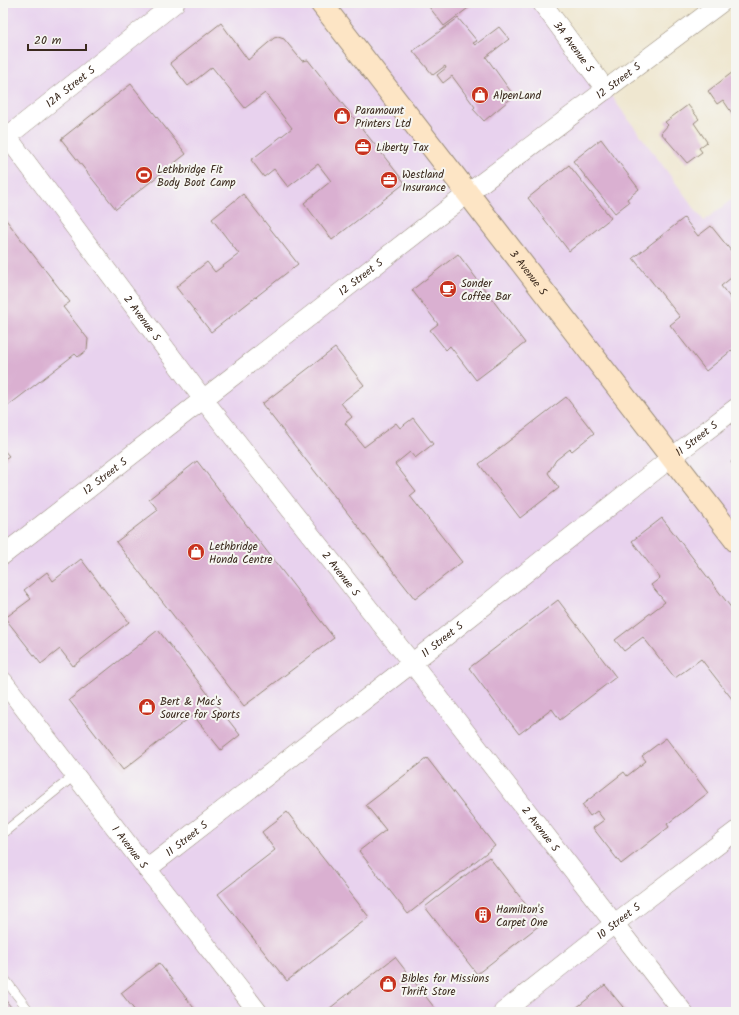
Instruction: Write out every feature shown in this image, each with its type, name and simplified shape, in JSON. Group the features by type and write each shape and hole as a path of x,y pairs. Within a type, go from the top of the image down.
{"main road":[{"name":"3 Avenue S","path":"321,3 736,541"}],"street":[{"name":"12A Street S","path":"4,136 174,3"},
{"name":"3A Avenue S","path":"542,3 606,90"},
{"name":"12 Street S","path":"3,555 467,194 721,3"},
{"name":"2 Avenue S","path":"4,136 203,399 412,663 683,1012"},
{"name":"11 Street S","path":"147,869 736,408"},
{"name":"1 Avenue S","path":"3,681 258,1012"},
{"name":"10 Street S","path":"502,1012 736,831"}],"lane":[{"path":"3,833 75,775"},
{"path":"3,977 30,1012"}],"shaded area":[{"path":"3,3 542,3 704,221 736,196 736,1012 3,1012"}],"building":[{"path":"426,3 475,3 444,26"},
{"path":"458,18 477,41 473,43 475,45 499,27 509,39 486,57 514,96 484,121 473,109 475,107 452,76 443,83 437,75 446,68 445,66 433,75 413,51"},
{"path":"221,23 248,60 274,38 278,37 284,39 302,61 308,60 405,183 332,240 304,203 331,181 318,164 288,187 274,169 264,177 251,160 292,128 265,93 245,108 212,67 188,86 170,63"},
{"path":"733,72 736,76 736,119 723,100 717,104 708,91"},
{"path":"131,84 186,154 116,209 61,139"},
{"path":"688,105 699,119 694,123 707,142 699,148 702,152 687,163 661,133 668,125 665,122"},
{"path":"601,139 639,189 627,199 629,202 615,213 573,161"},
{"path":"569,165 611,218 569,251 528,198"},
{"path":"243,194 298,264 211,332 176,287 207,262 215,272 239,254 212,219"},
{"path":"3,216 70,302 63,307 88,339 87,350 78,357 75,354 9,405 3,398"},
{"path":"684,218 698,236 711,226 736,257 736,274 721,286 736,305 736,347 706,371 670,325 680,317 633,258"},
{"path":"458,254 525,343 476,380 450,346 446,350 430,330 438,324 412,290"},
{"path":"335,348 364,385 341,403 352,417 345,423 364,447 396,423 400,428 413,418 433,444 415,458 410,452 395,464 416,491 410,496 462,562 415,599 262,404"},
{"path":"566,397 594,433 572,451 570,449 556,460 548,473 559,488 520,518 479,464"},
{"path":"3,449 9,456 3,460"},
{"path":"736,458 736,469 731,462"},
{"path":"197,461 334,638 244,706 116,542 158,510 149,499"},
{"path":"662,518 736,614 736,704 701,659 675,678 643,637 624,651 615,640 665,602 651,585 660,578 632,541"},
{"path":"81,559 129,622 73,666 60,649 41,664 5,618 31,599 24,590 47,572 53,581"},
{"path":"558,600 616,677 560,720 552,709 519,734 469,668"},
{"name":"Bert & Mac's Source for Sports","path":"158,630 240,735 221,750 193,715 123,770 69,700"},
{"path":"666,738 708,793 667,824 669,827 621,864 593,828 604,820 597,811 590,816 582,805 624,772 627,776 646,761 642,756"},
{"path":"427,758 495,846 408,914 359,851 386,830 366,805"},
{"path":"287,812 369,917 287,981 218,894 275,850 262,832"},
{"name":"Hamilton's Carpet One","path":"489,857 541,924 477,974 425,907"},
{"name":"Bibles for Missions Thrift Store","path":"395,957 437,1011 325,1012"},
{"path":"159,963 197,1012 136,1012 121,993"},
{"path":"605,985 627,1012 571,1012"},
{"path":"3,997 15,1012 3,1012"}],"place":[{"name":"AlpenLand","path":"480,95"},
{"name":"Paramount Printers Ltd","path":"342,116"},
{"name":"Liberty Tax","path":"363,147"},
{"name":"Lethbridge Fit Body Boot Camp","path":"144,175"},
{"name":"Westland Insurance","path":"389,180"},
{"name":"Sonder Coffee Bar","path":"448,289"},
{"name":"Lethbridge Honda Centre","path":"196,552"},
{"name":"Bert & Mac's Source for Sports","path":"147,707"},
{"name":"Hamilton's Carpet One","path":"483,915"},
{"name":"Bibles for Missions Thrift Store","path":"388,984"}]}
